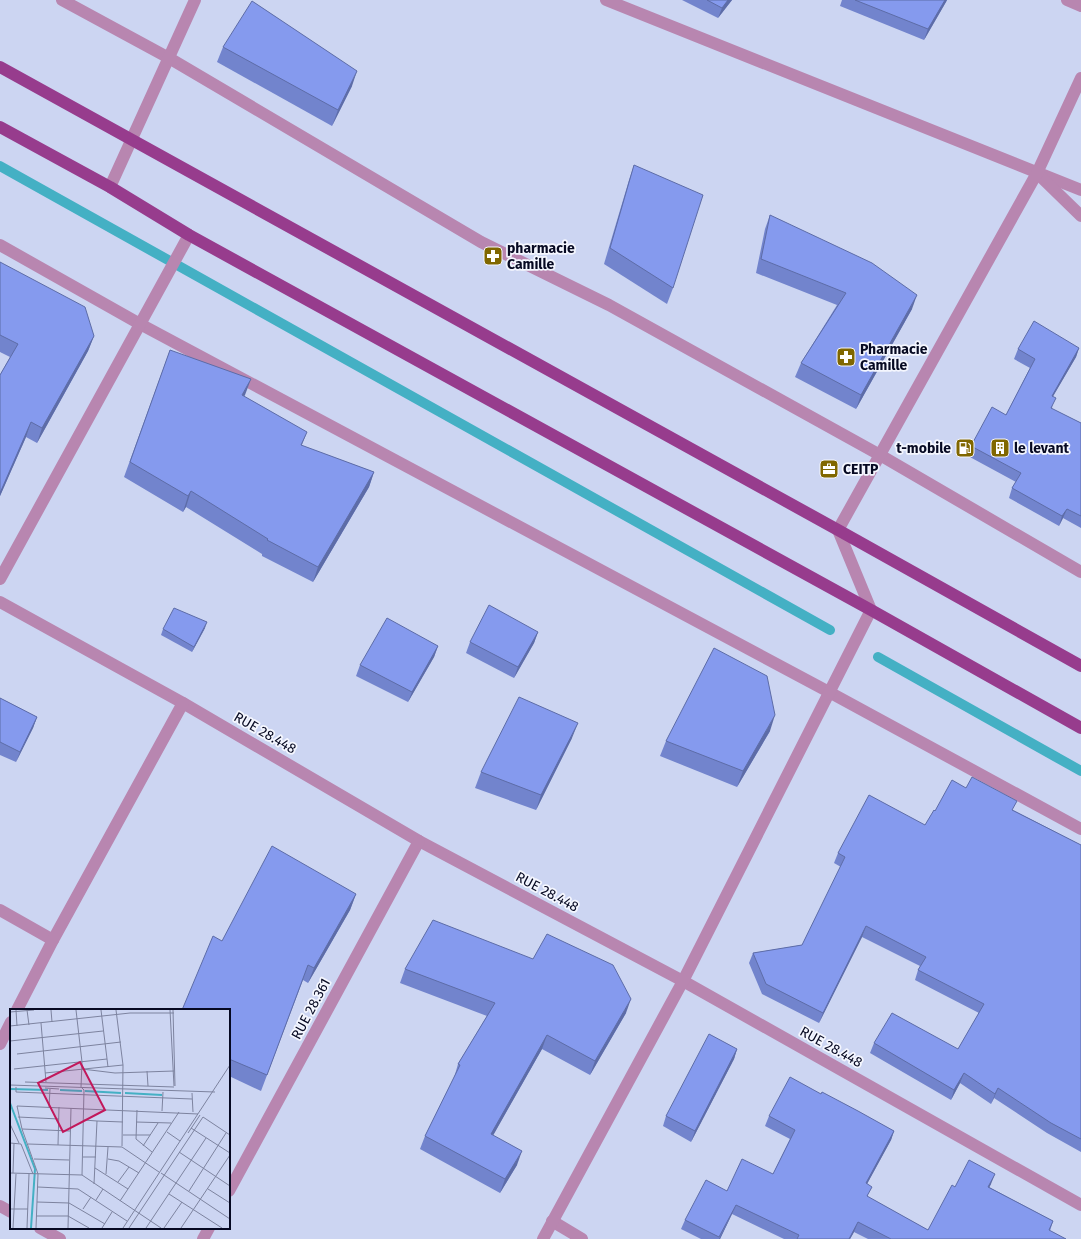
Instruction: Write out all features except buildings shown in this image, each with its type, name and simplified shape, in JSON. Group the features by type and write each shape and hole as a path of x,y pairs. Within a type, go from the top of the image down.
{"main road":[{"path":"0,67 1081,666"},
{"path":"0,127 110,187 189,235 871,610 1081,728"}],"street":[{"path":"62,0 169,58 481,242 609,305 880,455 1081,572"},
{"path":"110,187 195,0"},
{"path":"606,0 1081,190"},
{"path":"1067,0 1081,6"},
{"path":"543,1239 683,981 871,610 838,530 1037,173 1081,78"},
{"path":"1037,173 1081,216"},
{"path":"0,579 189,235"},
{"path":"0,245 140,324 829,692 1081,829"},
{"name":"RUE 28.448","path":"0,602 183,703 419,841 683,981 1081,1205"},
{"path":"18,1009 53,940 183,703"},
{"name":"RUE 28.361","path":"230,1189 419,841"},
{"path":"0,910 53,940"},
{"path":"0,1044 10,1024"},
{"path":"0,1206 10,1211"},
{"path":"552,1221 582,1239"},
{"path":"42,1229 60,1239"},
{"path":"203,1239 208,1229"}],"waterway":[{"path":"0,166 830,630"},
{"path":"878,657 1081,771"}],"place":[{"name":"pharmacie Camille","path":"493,256"},
{"name":"Pharmacie Camille","path":"846,357"},
{"name":"t-mobile","path":"965,448"},
{"name":"le levant","path":"1000,448"},
{"name":"CEITP","path":"829,469"}]}
